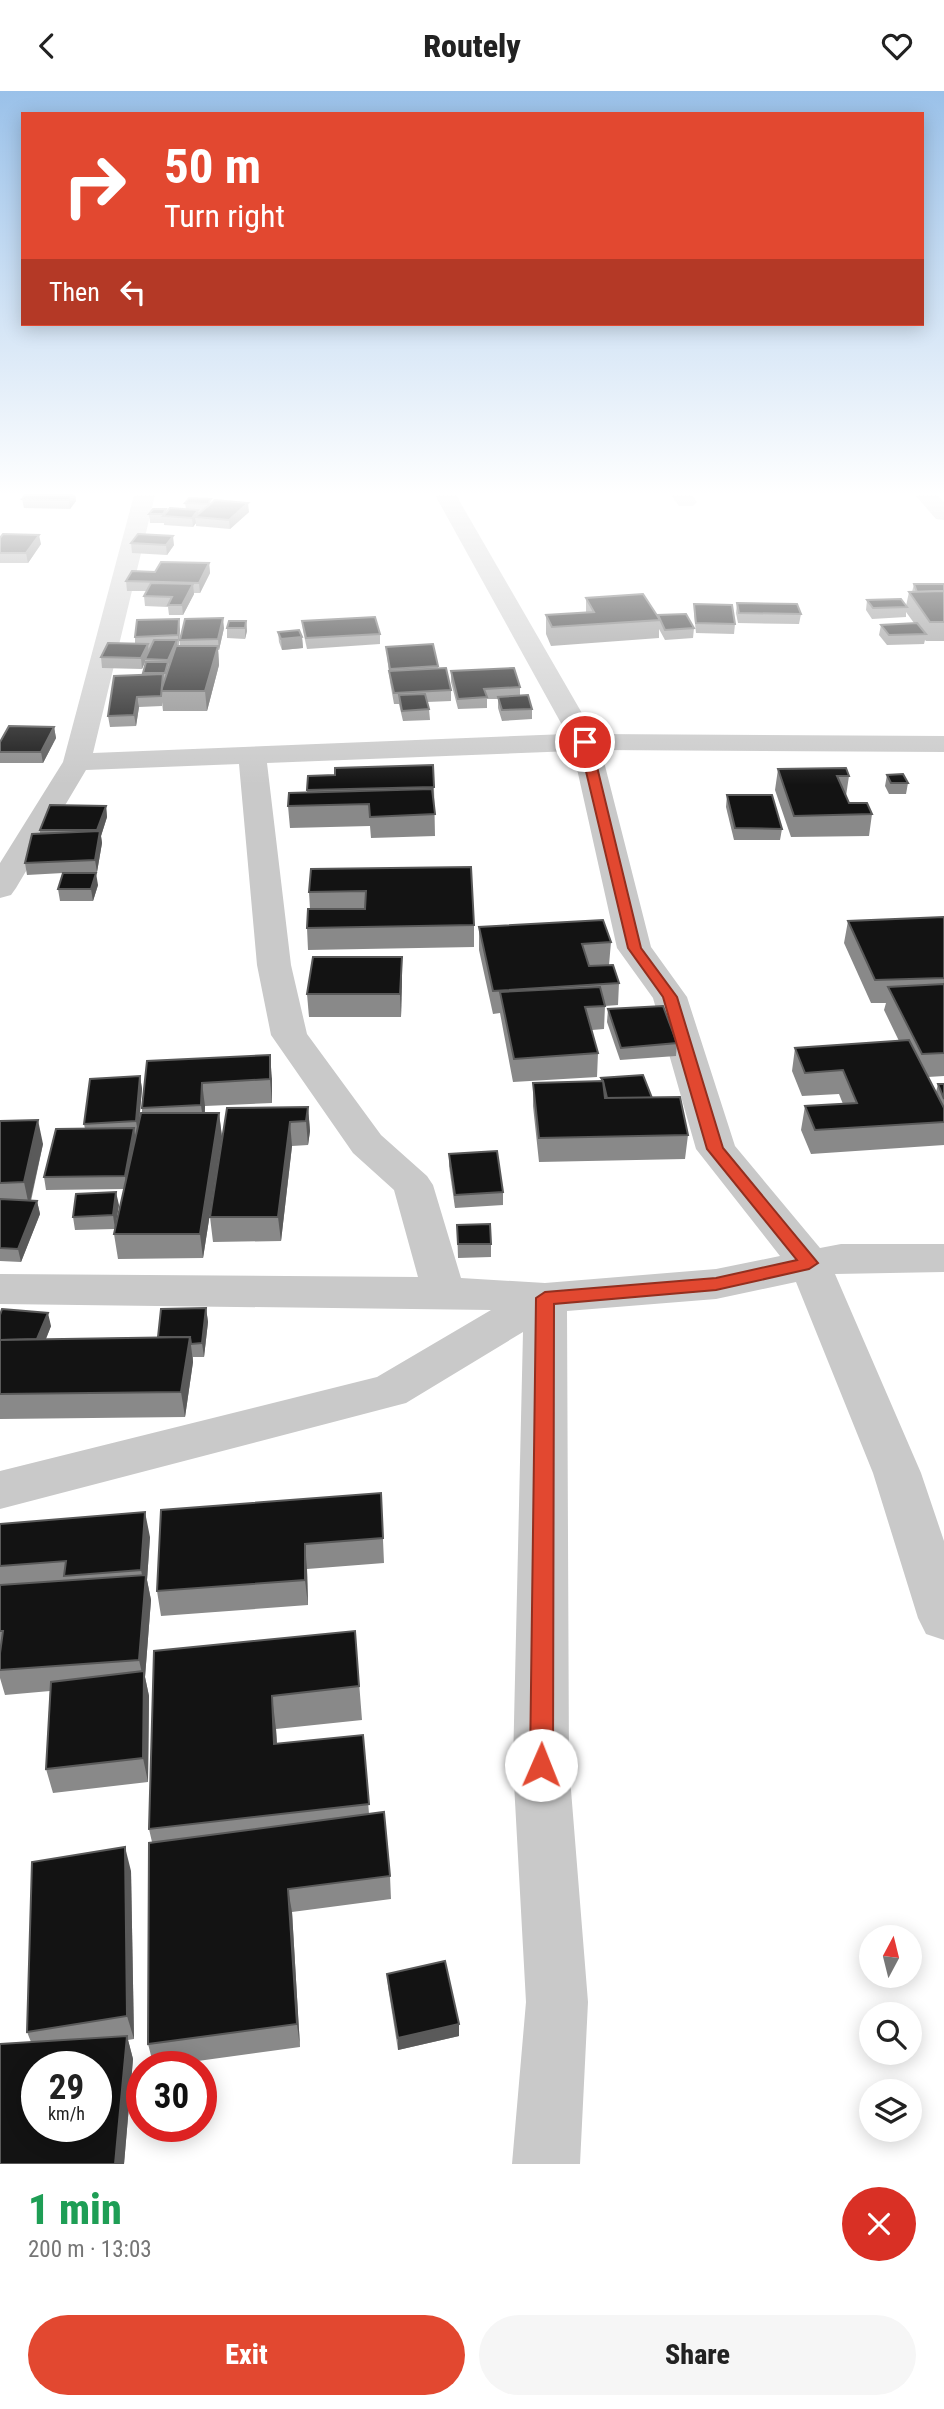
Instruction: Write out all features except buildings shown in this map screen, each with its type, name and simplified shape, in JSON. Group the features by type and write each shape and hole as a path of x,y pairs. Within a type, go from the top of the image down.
{"street":[{"path":"0,888 77,762 120,592"},
{"path":"500,592 585,742 635,948 670,997 716,1149 809,1263 897,1473 944,1618"},
{"path":"77,762 585,742 944,744"},
{"path":"252,755 274,965 289,1035 367,1144 413,1185 444,1292"},
{"path":"0,1289 444,1292 545,1298 716,1284 841,1258 944,1258"},
{"path":"0,1490 390,1391 545,1298"},
{"path":"545,1298 541,1765 557,2002 545,2164"}],"route":[{"path":"541,1765 545,1298 716,1284 809,1263 716,1149 670,997 635,948 585,742"}]}
